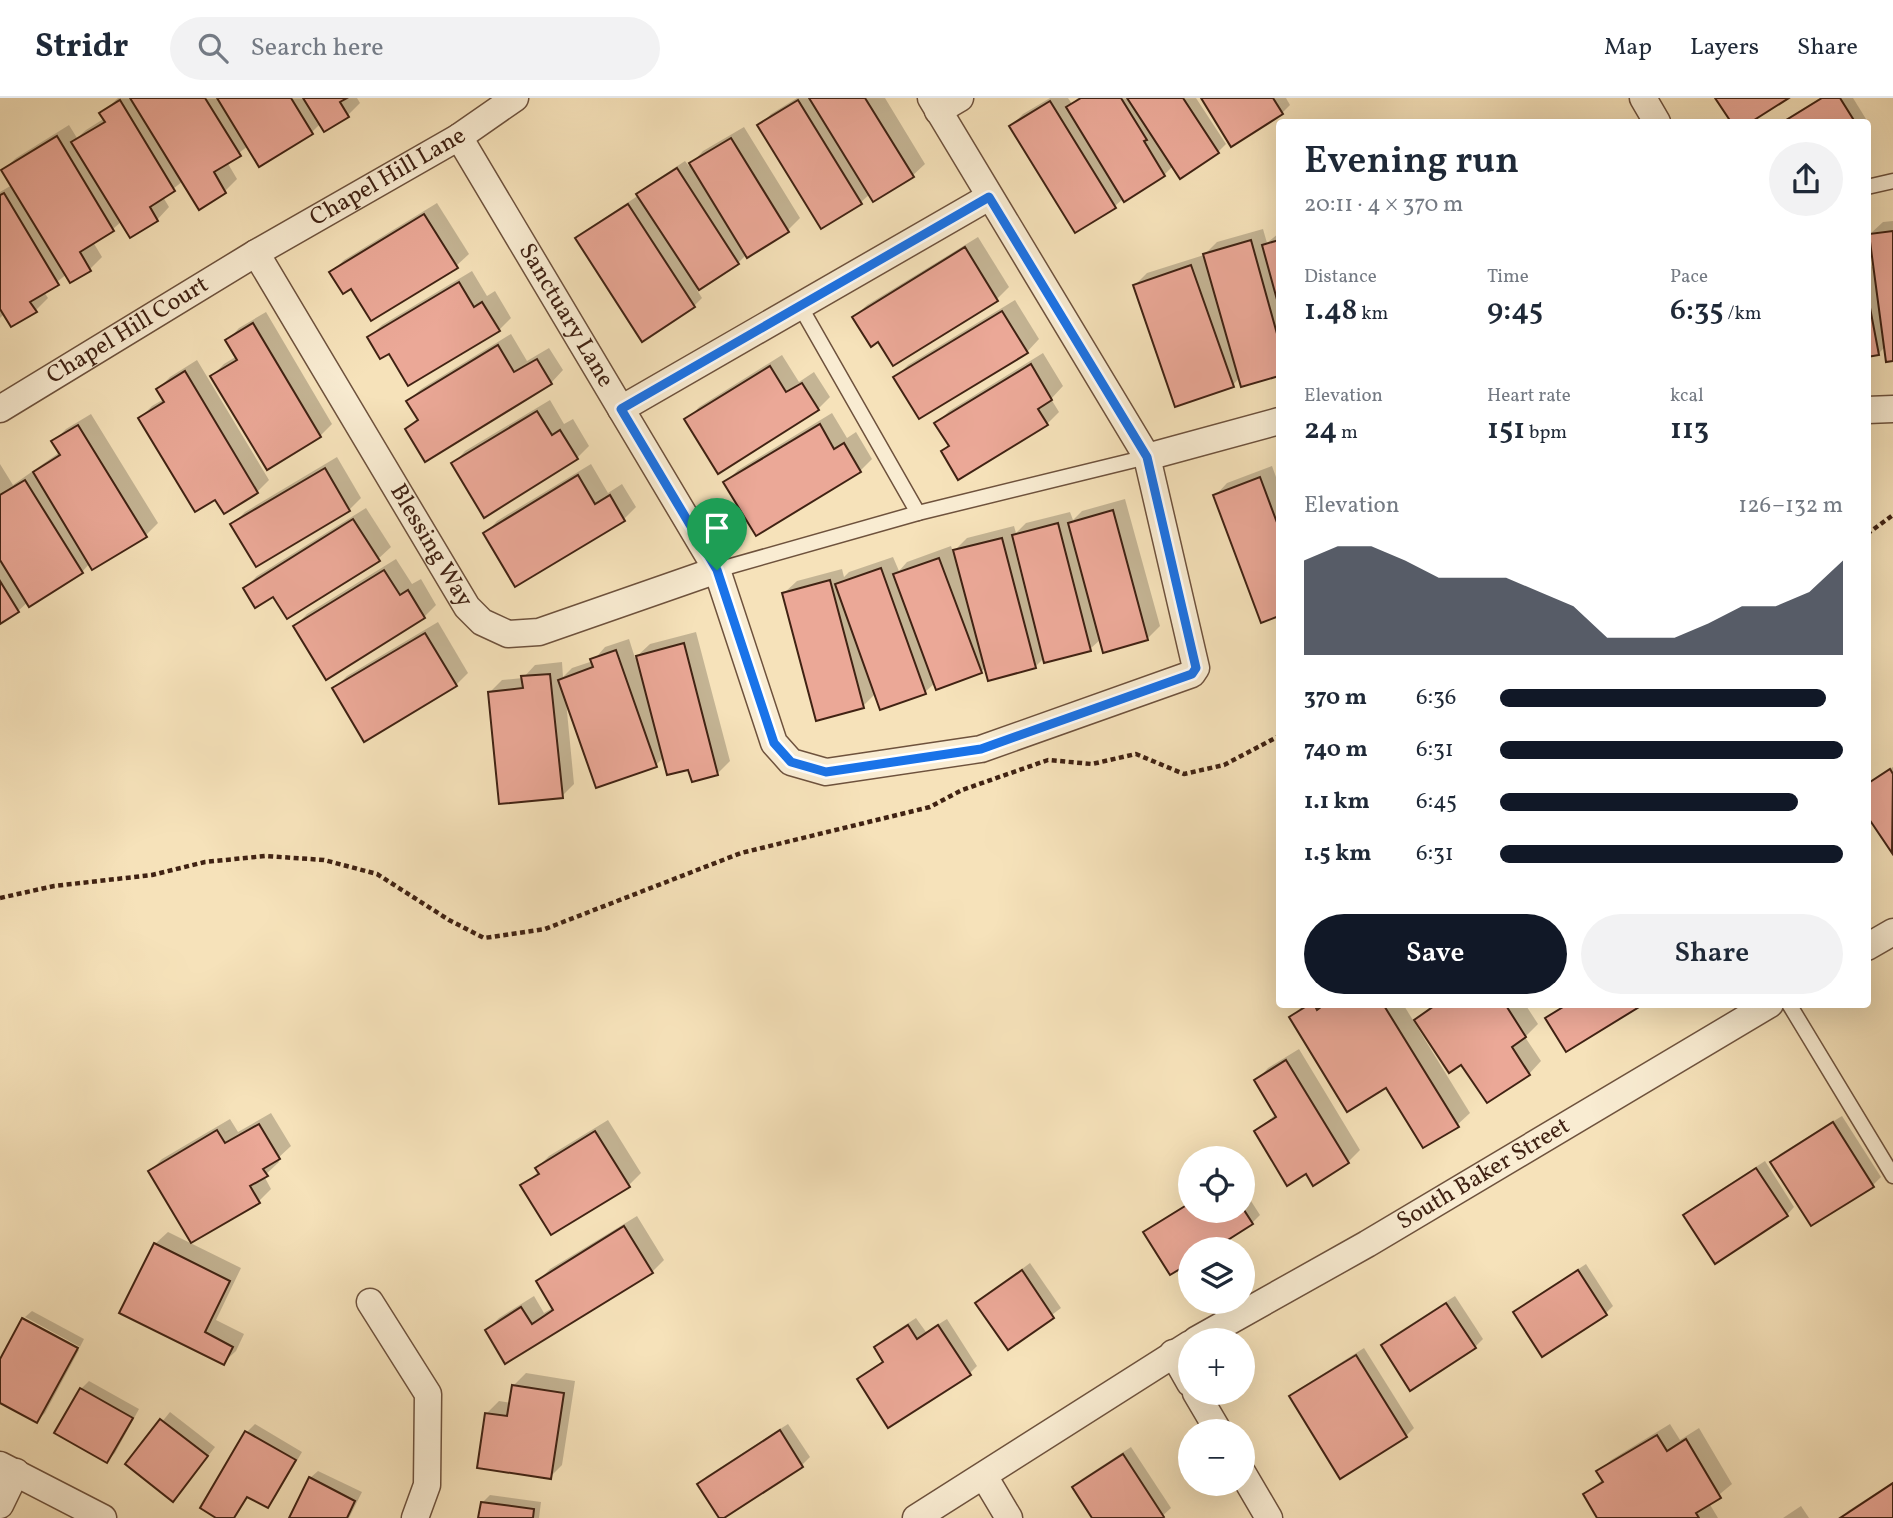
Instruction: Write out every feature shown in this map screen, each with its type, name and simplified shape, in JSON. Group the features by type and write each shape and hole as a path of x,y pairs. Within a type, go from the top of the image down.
{"street":[{"name":"Chapel Hill Lane","path":"256,253 459,136 515,98"},
{"path":"1643,98 1655,119"},
{"path":"943,102 989,197 1147,457 1276,422"},
{"name":"Sanctuary Lane","path":"459,136 717,570 774,743 791,762 826,772 981,749 1192,674 1196,668 1147,457"},
{"path":"621,409 989,197"},
{"name":"Chapel Hill Court","path":"0,409 256,253"},
{"name":"Blessing Way","path":"256,253 467,607 482,622 508,634 540,632 717,570"},
{"path":"1871,410 1893,409"},
{"path":"1871,945 1893,932"},
{"name":"South Baker Street","path":"1217,1328 1389,1231 1763,1008"},
{"path":"370,1302 428,1394 427,1485 415,1518"},
{"path":"916,1518 1178,1351"},
{"path":"0,1505 8,1469 103,1518"},
{"path":"984,1476 1009,1518"},
{"path":"1255,1494 1269,1518"}],"lane":[{"path":"1871,186 1893,181"},
{"path":"800,306 918,513"},
{"path":"717,570 918,513 1147,457"},
{"path":"1791,1008 1893,1176"}],"path":[{"path":"1871,531 1893,515"},
{"path":"0,898 54,886 152,875 205,862 265,856 324,860 377,874 449,920 484,938 545,929 741,853 930,807 962,790 1048,760 1091,764 1136,754 1184,774 1224,765 1276,738"}],"building":[{"path":"130,98 205,98 241,156 214,172 226,193 199,210"},
{"path":"217,98 291,98 313,134 259,167"},
{"path":"303,98 347,98 340,102 349,117 324,132"},
{"path":"809,98 865,98 914,177 873,202"},
{"path":"1081,98 1121,98 1165,176 1124,202 1066,107"},
{"path":"1127,98 1183,98 1219,153 1180,179"},
{"path":"1201,98 1273,98 1283,114 1231,147"},
{"path":"1715,98 1789,98 1756,119 1729,119"},
{"path":"1822,98 1840,98 1853,119 1788,119"},
{"path":"120,100 175,191 150,207 158,221 130,238 71,142 105,122 99,113"},
{"path":"798,100 862,204 821,229 757,125"},
{"path":"1050,101 1116,208 1075,233 1009,126"},
{"path":"57,136 114,231 80,252 91,271 70,283 1,170"},
{"path":"731,138 789,232 747,258 689,163"},
{"path":"677,168 739,264 699,290 636,194"},
{"path":"4,193 59,285 30,302 37,312 11,327 0,309 0,195"},
{"path":"628,204 695,307 642,342 575,238"},
{"path":"424,214 458,268 371,321 351,289 343,294 329,272"},
{"path":"1893,231 1893,361 1886,362 1871,234"},
{"path":"1251,240 1276,330 1276,377 1241,387 1203,254"},
{"path":"1276,241 1276,296 1262,245"},
{"path":"965,247 998,301 893,366 878,342 871,347 852,317"},
{"path":"1191,265 1234,387 1175,407 1133,285"},
{"path":"459,282 474,307 482,302 500,331 408,386 389,354 380,359 367,337"},
{"path":"1002,311 1028,353 919,419 893,377"},
{"path":"1871,313 1879,355 1871,356"},
{"path":"253,323 321,437 267,470 210,376 237,360 225,340"},
{"path":"498,345 514,372 537,359 552,384 425,462 405,429 418,420 406,401"},
{"path":"1031,364 1052,400 1038,409 1048,425 958,480 941,451 949,446 934,423"},
{"path":"770,366 786,392 802,383 819,410 718,474 684,419"},
{"path":"185,371 258,493 224,514 215,500 195,512 138,418 164,402 156,389"},
{"path":"537,411 552,435 560,430 578,459 484,518 451,463"},
{"path":"820,424 834,449 844,443 861,472 756,536 723,482"},
{"path":"78,425 147,537 92,570 33,472 60,455 51,441"},
{"path":"325,468 350,511 256,567 230,524"},
{"path":"578,475 595,504 610,495 625,521 515,587 483,533"},
{"path":"1260,477 1276,520 1276,617 1261,623 1213,495"},
{"path":"25,480 83,573 29,607 0,560 0,495"},
{"path":"1113,510 1148,640 1103,653 1068,523"},
{"path":"353,519 380,561 287,619 273,597 255,608 243,588"},
{"path":"1058,523 1091,651 1044,663 1012,535"},
{"path":"1002,538 1036,668 988,681 953,550"},
{"path":"939,558 982,673 936,690 893,574"},
{"path":"881,568 926,694 880,710 835,584"},
{"path":"384,570 400,595 408,590 425,618 326,680 293,626"},
{"path":"830,580 864,708 816,721 782,593"},
{"path":"0,581 19,612 0,624"},
{"path":"425,633 457,686 364,742 332,688"},
{"path":"684,643 718,775 692,782 688,770 667,775 636,656"},
{"path":"616,650 657,767 596,788 558,680 593,667 590,659"},
{"path":"550,674 563,798 499,804 488,692 523,688 521,676"},
{"path":"1890,769 1893,774 1892,853 1871,822 1871,781"},
{"path":"1304,1008 1385,1008 1459,1127 1423,1148 1386,1088 1347,1112 1289,1017"},
{"path":"1431,1008 1508,1008 1526,1037 1512,1047 1530,1075 1487,1103 1461,1065 1449,1073 1414,1020"},
{"path":"1561,1008 1638,1008 1566,1052 1545,1018"},
{"path":"1286,1060 1349,1163 1313,1186 1306,1174 1287,1186 1254,1131 1276,1117 1254,1080"},
{"path":"1833,1122 1874,1187 1811,1226 1770,1162"},
{"path":"259,1124 280,1159 263,1169 268,1176 250,1186 260,1203 191,1243 148,1171 217,1130 225,1143"},
{"path":"595,1131 630,1187 551,1235 520,1185 539,1174 535,1168"},
{"path":"1756,1168 1788,1216 1715,1264 1683,1215"},
{"path":"1178,1210 1178,1223 1253,1224 1232,1237 1178,1237 1178,1270 1170,1275 1143,1232"},
{"path":"624,1226 653,1273 505,1364 485,1330 521,1307 532,1324 553,1310 536,1281"},
{"path":"154,1243 230,1281 205,1332 233,1347 224,1365 119,1313"},
{"path":"1022,1270 1054,1318 1008,1350 975,1303"},
{"path":"1578,1270 1607,1315 1542,1357 1513,1312"},
{"path":"1446,1303 1476,1348 1410,1391 1381,1345"},
{"path":"22,1318 78,1348 37,1423 0,1403 0,1359"},
{"path":"908,1325 917,1339 938,1325 971,1375 888,1428 857,1379 883,1362 874,1347"},
{"path":"1356,1355 1407,1437 1340,1479 1289,1396"},
{"path":"512,1385 564,1393 551,1479 477,1468 485,1413 507,1416"},
{"path":"80,1388 133,1418 107,1463 54,1433"},
{"path":"160,1419 208,1456 173,1502 125,1464"},
{"path":"780,1430 803,1467 724,1518 719,1518 697,1484"},
{"path":"245,1431 296,1460 268,1508 247,1497 234,1518 216,1518 200,1508"},
{"path":"1657,1435 1667,1451 1686,1439 1721,1498 1696,1513 1699,1518 1597,1518 1583,1494 1603,1482 1596,1471"},
{"path":"1123,1454 1163,1518 1092,1518 1072,1487"},
{"path":"309,1477 355,1501 347,1518 289,1518"},
{"path":"1893,1483 1893,1518 1840,1518"},
{"path":"481,1502 534,1509 533,1518 478,1518"}],"route":[{"path":"989,197 1147,457 1196,668 1192,674 981,749 826,772 791,762 774,743 717,570 621,409 989,197"}]}
